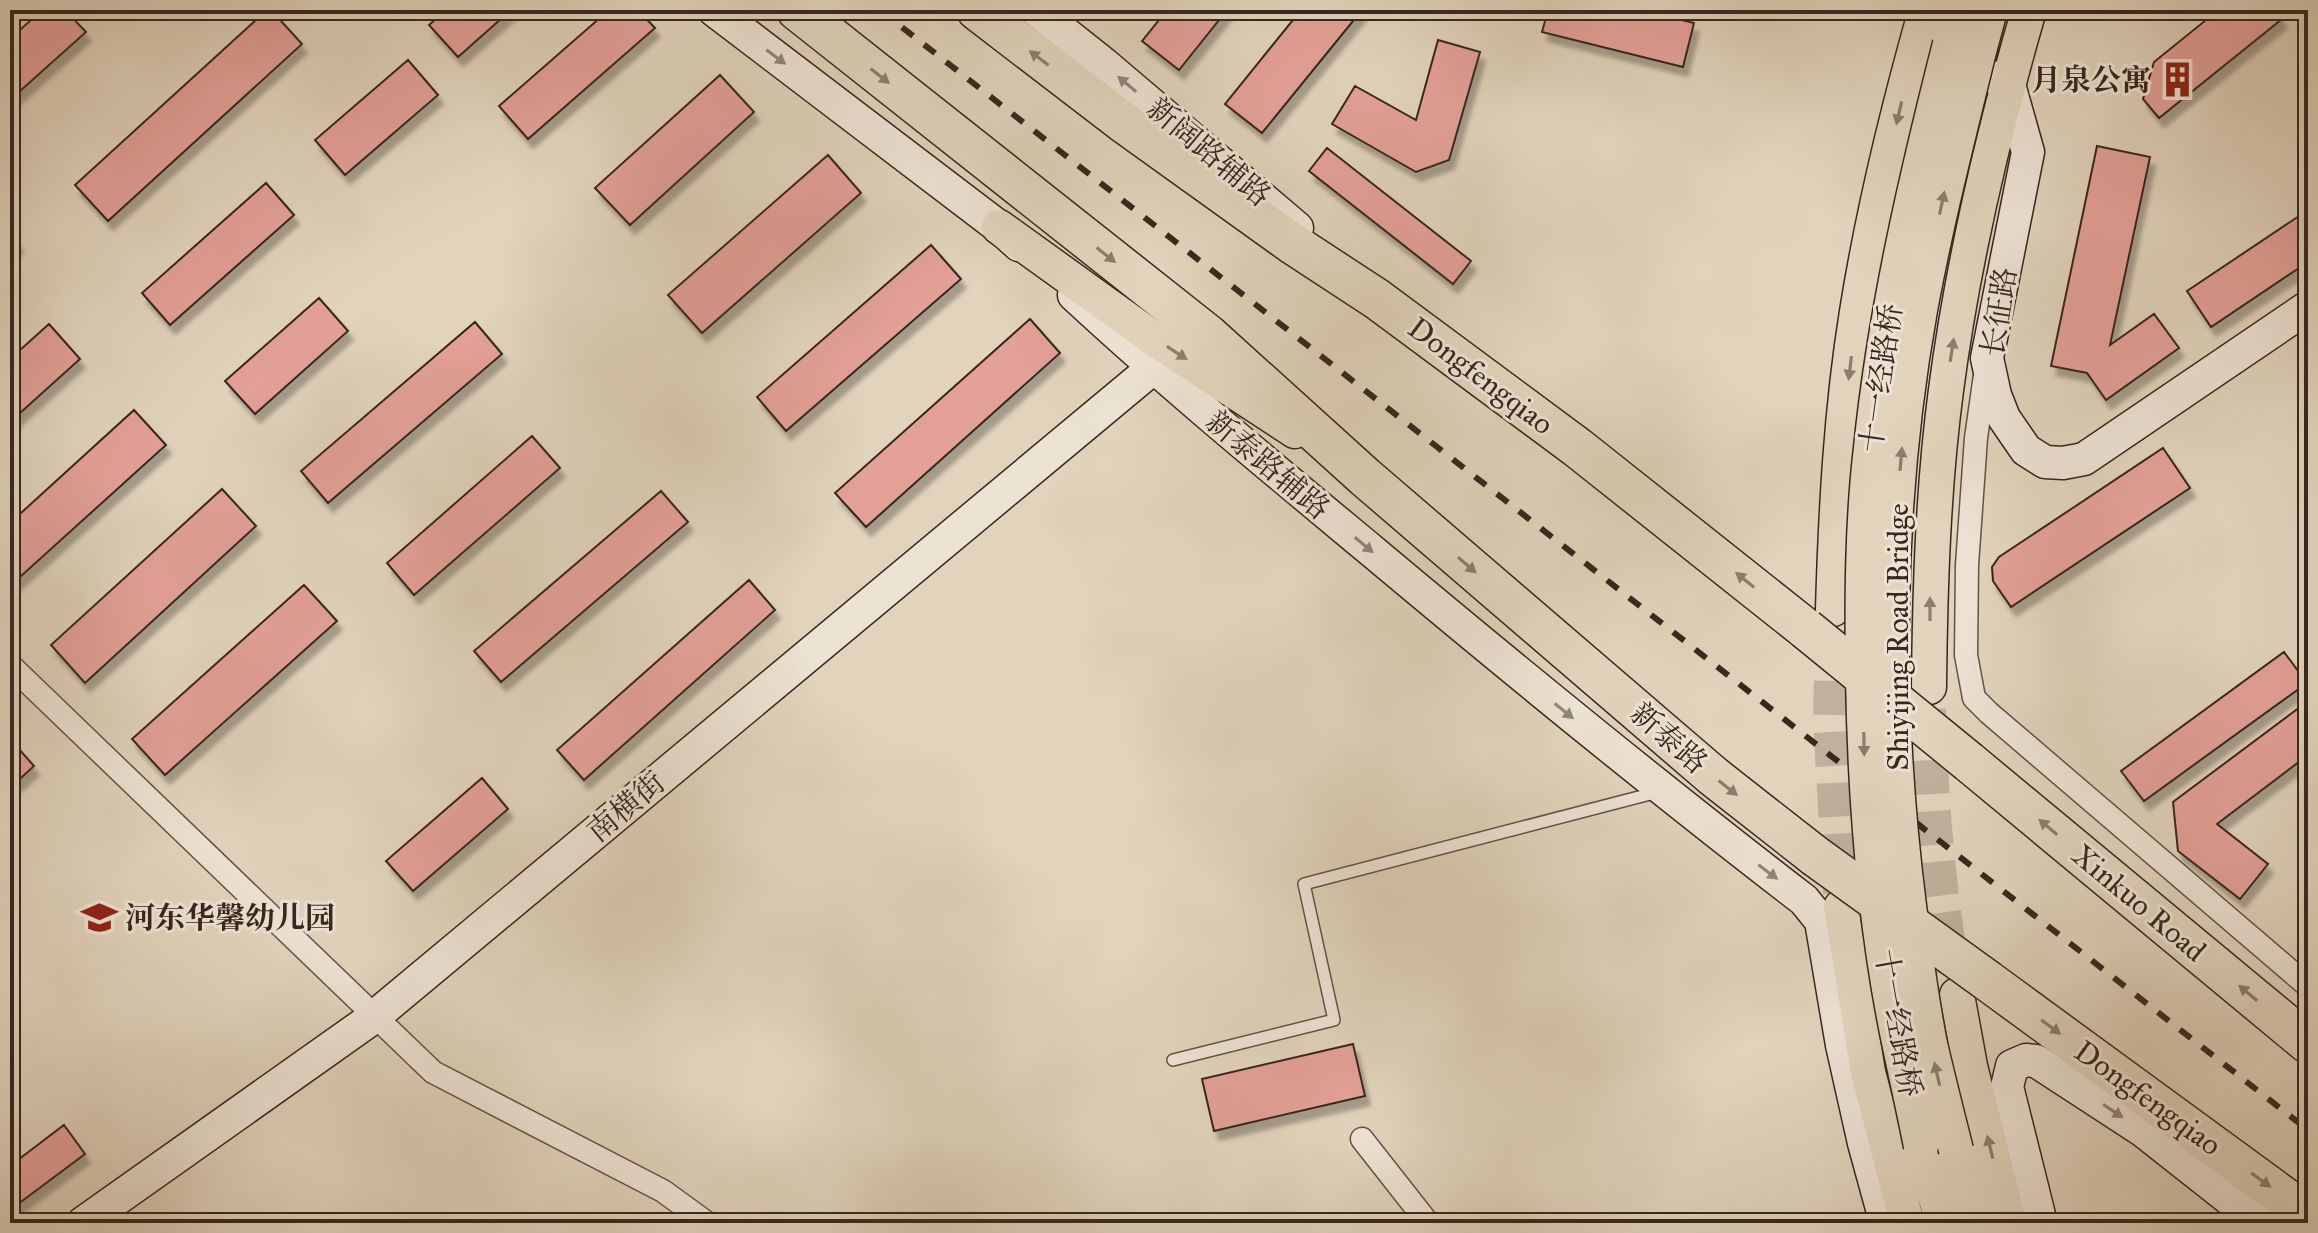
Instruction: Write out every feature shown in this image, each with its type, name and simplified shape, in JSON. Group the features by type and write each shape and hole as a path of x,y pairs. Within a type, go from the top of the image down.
{"highway":[{"path":"797,10 1208,335 1365,477"},
{"name":"Dongfengqiao","path":"977,10 1123,122 1293,244 1377,299 1578,448 1819,619 1969,762"},
{"name":"新泰路","path":"1365,477 1713,776 1815,856 1972,988"},
{"name":"Xinkuo Road","path":"1969,762 2308,1043"},
{"name":"Dongfengqiao","path":"1972,988 2308,1215"}],"main road":[{"path":"1819,619 1838,485 1856,313 1873,224 1926,10"},
{"path":"1959,10 1964,47"},
{"path":"1964,47 1990,10"},
{"path":"1929,687 1930,588 1937,469 1946,389 1965,270 2008,81 2029,10"},
{"name":"Shiyijing Road Bridge","path":"1964,47 1943,196 1909,381 1895,543 1892,649 1897,775 1907,887 1930,1042 1974,1223"},
{"name":"十一经路桥","path":"1943,1223 1921,1146 1894,1020 1872,851 1864,756 1862,638 1864,535 1870,451 1890,306 1913,193 1964,47"},
{"path":"999,227 1153,338 1365,477"},
{"path":"1831,914 1907,1223"},
{"path":"1972,988 1970,1066 2009,1223"}],"street":[{"name":"新泰路辅路","path":"714,10 999,227 1153,368 1662,791 1804,900 1831,914"},
{"name":"新阔路辅路","path":"1036,10 1264,198 1377,299"},
{"path":"1913,57 2008,81"},
{"name":"长征路","path":"2008,81 2028,152 1987,358 2004,418 2026,450 2045,462 2084,459 2308,307"},
{"path":"1987,358 1976,438 1967,565 1966,655 1974,698 2308,986"},
{"name":"南横街","path":"83,1223 374,1017 1153,368"},
{"path":"10,665 433,1072 663,1191 707,1223"},
{"path":"1831,914 1842,1045 1886,1223"},
{"path":"2041,1223 2007,1087 2012,1066 2026,1060 2036,1061 2142,1130 2260,1223"},
{"path":"1362,1139 1428,1223"}],"lane":[{"path":"1173,1060 1334,1020 1304,884 1662,791"}],"building":[{"path":"42,10 65,10 86,32 10,100 10,39"},
{"path":"267,10 271,10 302,44 108,221 75,185"},
{"path":"446,10 511,10 458,57 429,25"},
{"path":"609,10 638,10 655,28 528,139 499,106"},
{"path":"1167,10 1227,10 1179,70 1142,41"},
{"path":"1301,10 1362,10 1262,133 1225,104"},
{"path":"1548,10 1641,10 1694,23 1683,67 1542,32"},
{"name":"月泉公寓","path":"2214,10 2275,10 2282,19 2159,118 2143,99 2154,62 2216,12"},
{"path":"1438,40 1480,52 1449,160 1416,172 1332,124 1355,86 1416,120"},
{"path":"408,60 438,95 345,175 315,140"},
{"path":"720,75 754,112 630,225 595,188"},
{"path":"2097,146 2150,157 2110,345 2154,314 2179,348 2106,400 2087,373 2051,366"},
{"path":"1327,148 1471,261 1453,284 1309,171"},
{"path":"828,155 861,193 702,333 668,295"},
{"path":"266,183 294,215 170,325 142,293"},
{"path":"2308,210 2308,262 2211,327 2187,291"},
{"path":"10,234 18,243 10,251"},
{"path":"931,245 961,279 786,431 757,397"},
{"path":"319,298 348,331 255,414 225,381"},
{"path":"1030,319 1060,353 866,527 835,493"},
{"path":"475,322 502,354 328,503 301,471"},
{"path":"49,324 80,359 10,422 10,359"},
{"path":"134,410 166,445 10,586 10,523"},
{"path":"532,436 560,468 414,595 387,563"},
{"path":"2163,448 2190,488 2011,607 1993,581 1992,567 1999,557"},
{"path":"222,489 256,526 85,683 51,645"},
{"path":"661,491 688,522 501,682 474,651"},
{"path":"749,580 775,610 584,780 557,750"},
{"path":"304,585 337,621 165,775 132,739"},
{"path":"2284,652 2307,683 2144,801 2121,771"},
{"path":"2308,701 2308,755 2217,824 2268,864 2240,899 2178,851 2173,802"},
{"path":"10,739 34,766 10,788"},
{"path":"482,778 508,809 413,891 386,861"},
{"path":"1353,1044 1365,1096 1214,1131 1202,1079"},
{"path":"64,1125 85,1154 10,1210 10,1166"}],"tunnel":[{"path":"1832,630 1830,720 1840,893"},
{"path":"1929,709 1936,840 1953,971"}],"railway":[{"path":"880,10 2308,1130"}],"place":[{"name":"月泉公寓","path":"2177,80"},
{"name":"河东华馨幼儿园","path":"99,918"}]}
